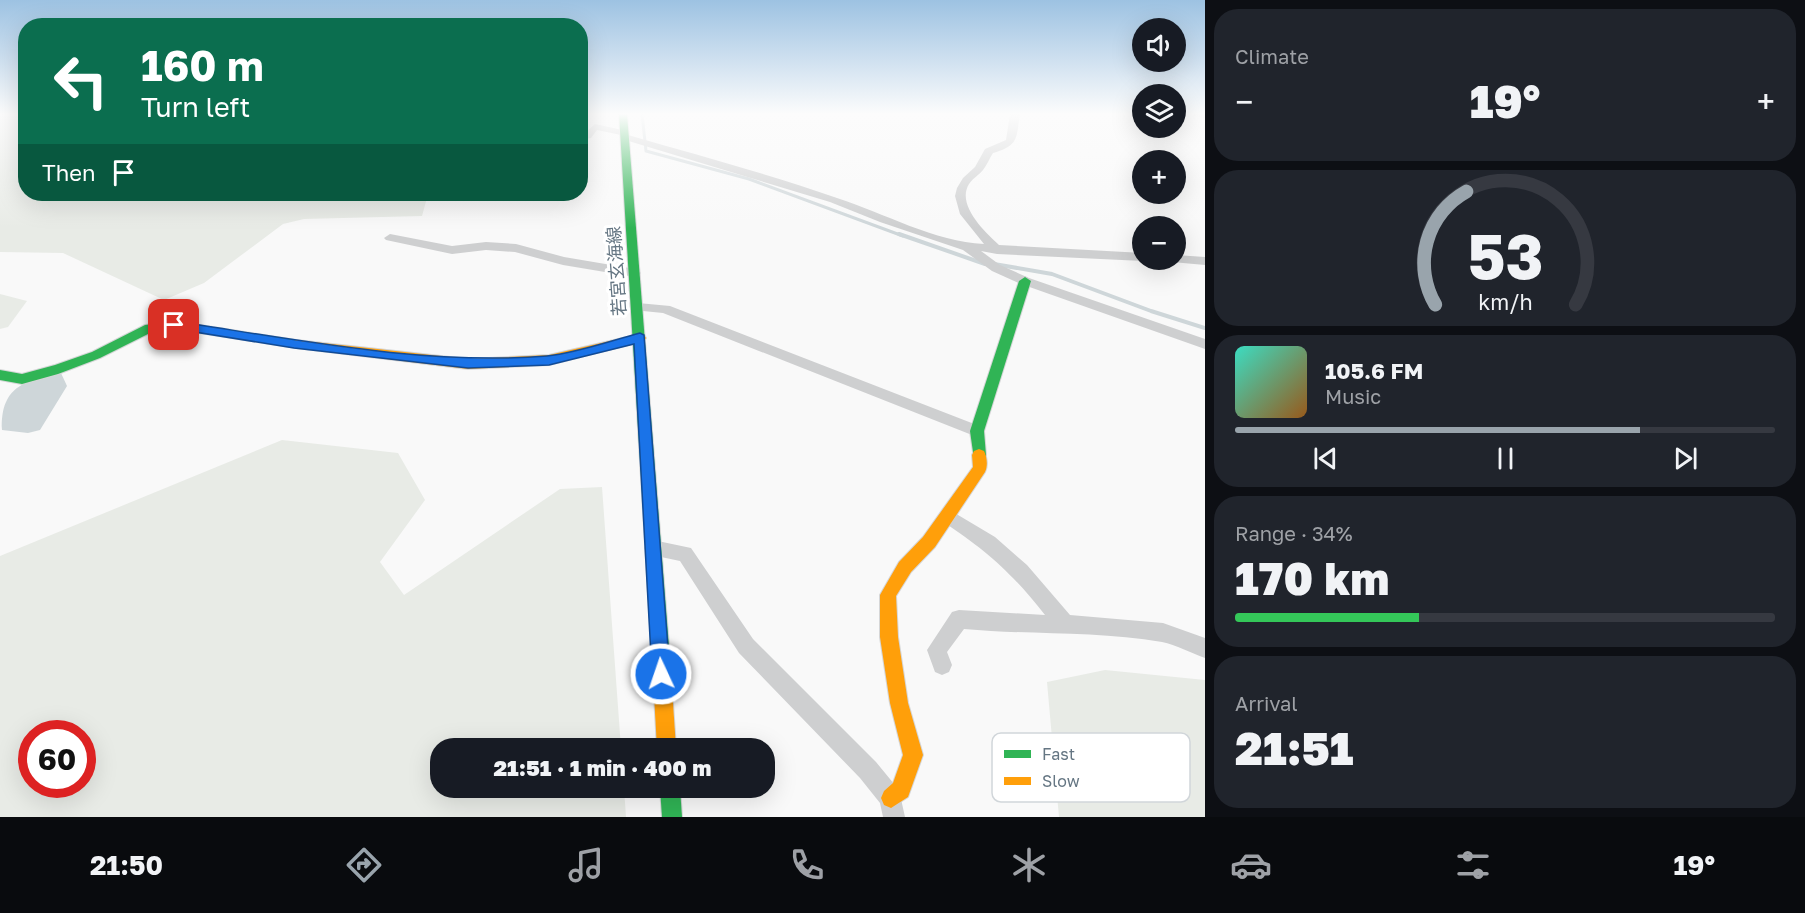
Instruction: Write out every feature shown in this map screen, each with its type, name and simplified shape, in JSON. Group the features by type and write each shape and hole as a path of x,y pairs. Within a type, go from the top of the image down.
{"street":[{"name":"若宮玄海線","path":"626,152 666,738"},
{"path":"680,152 834,200 884,220 967,247 1132,256"},
{"path":"988,152 979,170 969,176 962,189 961,200 967,216 997,250"},
{"path":"390,238 452,250 486,246 516,248 563,261 635,273"},
{"path":"967,247 996,268 1025,281 1205,344"},
{"path":"1186,260 1205,261"},
{"path":"893,808 913,755 899,703 889,638 888,595 905,567 929,542 980,468 976,431 1025,281"},
{"path":"638,307 665,309 976,431"},
{"path":"0,375 22,379 58,369 96,355 149,328 174,325 294,344 468,364 549,360 640,338"},
{"path":"948,516 989,543 1021,571 1065,624"},
{"path":"654,548 685,554 746,646 868,770 893,808"},
{"path":"942,666 937,650 959,619 1013,624 1065,624 1163,633 1205,648"},
{"path":"671,798 672,817"}],"shaded area":[{"path":"0,152 18,152 18,201 426,201 422,216 304,219 283,224 204,283 164,300 63,253 0,252"},
{"path":"0,294 27,301 8,327 0,329"},
{"path":"61,373 67,386 40,430 28,433 2,430 6,403 11,394 28,382"},
{"path":"282,440 398,453 425,500 380,562 404,595 560,489 602,487 620,738 430,738 430,798 625,798 626,817 0,817 0,556"},
{"path":"1105,670 1205,680 1205,817 1059,817 1058,802 1190,802 1190,733 1052,733 1047,682"}],"waterway":[{"path":"650,152 749,179 903,236"},
{"path":"899,234 985,264"},
{"path":"994,264 1052,274 1151,311 1205,328"}],"traffic: fast":[{"path":"626,152 661,659"},
{"path":"979,455 977,431 1025,281"},
{"path":"0,375 22,379 58,369 96,355 149,328 174,325 296,344"},
{"path":"671,798 672,817"}],"traffic: slow":[{"path":"296,344 468,364 549,360 640,338"},
{"path":"891,798 901,790 913,755 899,703 889,637 888,595 905,567 929,542 980,468 979,455"},
{"path":"661,659 666,738"}],"route":[{"path":"174,325 294,344 468,364 549,360 640,338 661,674"}]}
